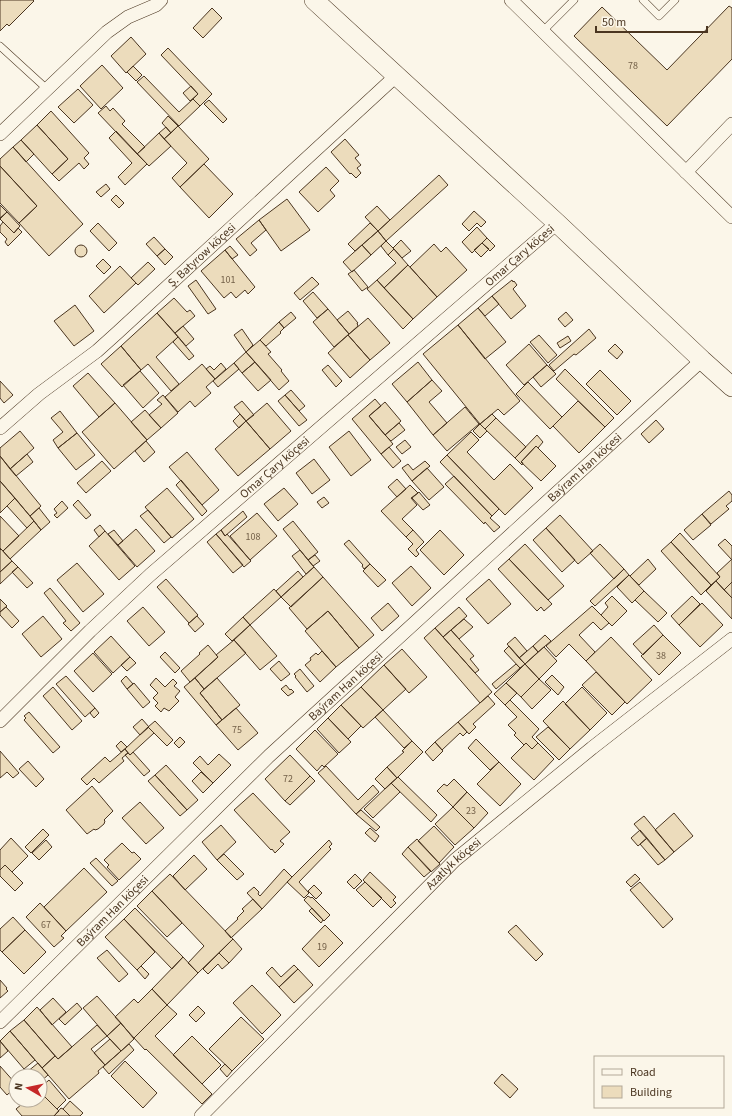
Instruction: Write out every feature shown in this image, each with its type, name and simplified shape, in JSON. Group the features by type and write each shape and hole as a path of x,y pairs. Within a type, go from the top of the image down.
{"street":[{"path":"0,134 107,32 128,17 156,5 161,0"},
{"path":"314,0 557,223 732,387"},
{"path":"511,0 732,217"},
{"name":"Ş. Batyrow köçesi","path":"0,428 39,394 97,351 118,333 397,75"},
{"path":"686,172 732,124"},
{"name":"Omar Çary köçesi","path":"0,722 90,631 150,575 557,223"},
{"name":"Baýram Han köçesi","path":"0,1022 268,756 702,360"},
{"name":"Azatlyk köçesi","path":"201,1116 455,860 592,748 732,639"}],"lane":[{"path":"543,31 574,0"},
{"path":"643,0 659,16 675,0"},
{"path":"0,46 47,89"}],"building":[{"path":"0,0 34,1 9,26 7,24 0,31"},
{"path":"729,6 732,8 732,59 667,126 574,36 602,7 667,70"},
{"path":"212,8 222,18 203,38 193,28"},
{"path":"131,37 146,54 126,73 111,56"},
{"path":"168,48 212,94 200,106 193,99 198,94 161,55"},
{"path":"102,65 123,88 101,109 80,86"},
{"path":"133,66 142,75 136,81 127,72"},
{"path":"144,76 179,112 193,99 200,106 179,126 137,82"},
{"path":"191,86 198,94 190,101 183,93"},
{"path":"78,89 93,105 74,123 58,107"},
{"path":"209,100 227,119 223,123 204,104"},
{"path":"106,106 110,111 113,108 125,121 122,124 145,147 137,154 98,113"},
{"path":"51,111 89,153 84,158 89,164 84,169 79,163 59,181 52,174 68,159 37,125"},
{"path":"168,116 178,126 171,133 162,123"},
{"path":"37,125 68,159 52,174 21,140"},
{"path":"178,126 209,159 180,187 172,178 187,163 164,139"},
{"path":"166,127 171,133 164,139 159,133"},
{"path":"116,131 147,164 125,185 118,177 132,163 109,138"},
{"path":"159,133 171,146 149,166 137,154"},
{"path":"345,139 359,155 355,158 361,165 357,168 361,173 356,178 351,173 350,174 331,152"},
{"path":"21,140 34,154 26,162 13,147"},
{"path":"13,147 83,224 49,256 19,223 37,206 0,166 0,159"},
{"path":"204,164 233,194 209,218 180,187"},
{"path":"0,166 37,206 19,223 0,203"},
{"path":"326,167 339,181 330,190 335,196 318,212 299,192"},
{"path":"439,175 448,185 386,241 378,231"},
{"path":"106,184 110,189 101,197 96,192"},
{"path":"116,195 124,203 119,208 111,200"},
{"path":"287,199 310,230 281,251 259,220"},
{"path":"0,205 7,212 0,218"},
{"path":"377,206 390,220 378,231 365,217"},
{"path":"474,211 486,222 481,227 477,223 469,231 462,224"},
{"path":"7,212 20,226 14,233 0,219"},
{"path":"259,220 266,230 251,243 257,250 250,256 236,239"},
{"path":"3,222 14,233 18,228 22,232 8,246 5,242 7,239 0,232 0,226"},
{"path":"98,223 117,243 109,251 90,231"},
{"path":"370,223 378,231 355,251 348,244"},
{"path":"477,227 487,238 472,253 462,242"},
{"path":"378,231 386,241 371,255 362,245"},
{"path":"154,237 165,249 157,256 146,244"},
{"path":"487,238 495,246 490,251 482,243"},
{"path":"401,240 411,251 402,258 393,248"},
{"path":"386,241 394,249 388,255 381,246"},
{"path":"482,243 489,249 481,257 474,250"},
{"path":"434,244 441,252 446,247 467,270 437,297 410,267"},
{"path":"83,245 86,246 86,256 79,257 76,256 75,249 76,246"},
{"path":"362,245 371,255 352,272 343,262"},
{"path":"230,246 238,255 232,259 225,250"},
{"path":"165,249 173,257 165,265 157,256"},
{"path":"394,249 408,265 384,288 377,280 396,263 388,255"},
{"path":"225,250 255,287 248,294 245,290 236,298 231,292 224,298 201,271"},
{"path":"103,259 111,267 104,274 96,266"},
{"path":"148,262 155,269 138,285 131,278"},
{"path":"408,265 437,297 413,319 384,288"},
{"path":"120,266 136,283 104,313 89,296"},
{"path":"354,270 368,287 362,291 348,274"},
{"path":"312,277 319,284 300,300 294,293"},
{"path":"196,280 216,309 208,314 188,286"},
{"path":"377,280 413,319 403,329 367,289"},
{"path":"512,280 517,285 513,289 526,306 511,319 492,296"},
{"path":"313,292 328,309 317,318 303,301"},
{"path":"492,296 499,304 485,316 478,308"},
{"path":"174,298 187,312 190,310 195,316 175,333 157,313"},
{"path":"75,305 94,331 74,346 54,321"},
{"path":"478,308 506,342 485,359 458,325"},
{"path":"328,309 349,334 334,347 313,322"},
{"path":"348,311 358,323 358,326 349,334 337,320"},
{"path":"291,312 296,318 284,328 279,322"},
{"path":"566,312 573,320 565,327 558,319"},
{"path":"157,313 178,337 156,357 179,384 171,391 148,364 141,370 121,346"},
{"path":"368,318 390,343 370,360 348,335"},
{"path":"279,322 284,328 280,332 281,333 266,346 260,340"},
{"path":"458,325 520,401 504,415 498,409 480,424 423,354"},
{"path":"183,326 194,339 186,346 175,333"},
{"path":"242,329 253,345 246,352 234,335"},
{"path":"589,329 596,338 554,371 549,365"},
{"path":"348,335 370,360 350,378 328,353"},
{"path":"539,335 557,355 548,363 530,342"},
{"path":"568,336 571,341 560,348 557,343"},
{"path":"178,337 194,356 189,360 173,342"},
{"path":"260,340 271,352 268,354 282,370 281,371 289,381 279,390 246,352"},
{"path":"529,344 547,365 524,385 506,365"},
{"path":"615,344 623,352 617,359 608,351"},
{"path":"121,346 141,370 122,387 101,364"},
{"path":"246,352 255,362 242,373 234,363"},
{"path":"255,362 271,380 258,391 242,373"},
{"path":"418,362 432,380 407,402 392,384"},
{"path":"221,363 226,369 215,379 206,369 210,366 214,370"},
{"path":"234,363 239,369 218,387 213,381"},
{"path":"202,364 215,379 206,387 211,393 195,407 190,401 178,412 165,397"},
{"path":"328,365 342,381 336,387 322,370"},
{"path":"547,365 556,374 541,387 533,377"},
{"path":"565,369 614,418 605,427 556,379"},
{"path":"600,370 631,401 617,415 586,384"},
{"path":"140,371 159,393 143,408 123,385"},
{"path":"88,373 115,403 99,417 73,386"},
{"path":"432,380 442,391 429,402 447,423 433,435 407,402"},
{"path":"0,381 13,395 4,403 0,398"},
{"path":"528,382 562,417 550,429 516,394"},
{"path":"291,390 305,406 299,411 285,395"},
{"path":"163,395 178,413 161,428 149,415 162,404 157,400"},
{"path":"285,395 307,420 299,426 278,401"},
{"path":"375,399 381,406 369,416 393,444 381,454 352,419"},
{"path":"242,401 254,415 246,421 234,407"},
{"path":"578,401 605,427 579,453 553,426"},
{"path":"385,402 401,421 385,435 369,416"},
{"path":"115,403 147,440 114,469 82,432"},
{"path":"267,403 291,431 270,449 246,421"},
{"path":"465,407 479,424 447,451 433,435"},
{"path":"145,410 161,428 147,440 131,422"},
{"path":"60,411 77,433 58,448 53,440 63,432 51,418"},
{"path":"240,414 246,421 239,428 233,421"},
{"path":"492,414 496,418 485,429 480,424"},
{"path":"496,418 526,447 515,458 485,429"},
{"path":"656,420 664,429 649,443 641,434"},
{"path":"246,421 270,449 238,476 215,449"},
{"path":"399,423 405,430 391,441 385,435"},
{"path":"480,424 487,431 480,438 473,431"},
{"path":"20,431 34,448 10,469 0,456 0,448"},
{"path":"349,431 371,460 351,476 329,447"},
{"path":"471,432 479,440 467,452 494,480 510,464 533,488 505,515 447,455"},
{"path":"77,433 95,455 76,470 58,448"},
{"path":"537,435 543,442 538,448 536,446 521,462 523,463 522,465 515,458"},
{"path":"405,440 411,447 402,454 396,447"},
{"path":"146,441 155,452 144,462 135,451"},
{"path":"536,446 556,466 541,481 521,462"},
{"path":"389,447 401,461 393,468 381,454"},
{"path":"187,452 219,490 202,505 169,467"},
{"path":"27,454 33,462 16,476 10,469"},
{"path":"447,455 499,509 492,516 440,462"},
{"path":"0,456 41,506 30,516 0,481"},
{"path":"314,459 330,480 312,494 296,473"},
{"path":"102,461 111,471 86,493 77,483"},
{"path":"425,461 430,466 412,481 402,468 408,464 413,470"},
{"path":"427,468 444,487 429,500 412,481"},
{"path":"454,476 492,516 490,518 500,527 494,532 485,522 484,524 445,484"},
{"path":"397,479 406,489 397,497 388,487"},
{"path":"181,480 207,511 202,516 176,485"},
{"path":"0,481 15,498 0,513"},
{"path":"410,485 418,493 411,498 417,505 402,519 413,530 406,537 381,511"},
{"path":"167,488 194,519 172,538 145,507"},
{"path":"284,488 298,504 278,521 264,504"},
{"path":"729,491 732,495 732,501 726,506 729,509 711,524 702,514"},
{"path":"419,492 430,505 423,510 412,498"},
{"path":"324,497 329,503 322,508 317,502"},
{"path":"15,498 34,521 27,528 7,506"},
{"path":"78,500 91,515 86,519 73,505"},
{"path":"62,501 68,508 57,518 54,515 57,513 54,509"},
{"path":"39,508 50,522 41,530 30,516"},
{"path":"148,510 171,537 164,543 140,516"},
{"path":"243,511 247,517 225,536 221,530"},
{"path":"257,513 277,536 250,560 230,536"},
{"path":"702,514 711,525 693,540 684,530"},
{"path":"560,515 593,551 578,564 546,528"},
{"path":"0,516 19,536 3,551 0,548"},
{"path":"34,521 41,530 10,559 3,551"},
{"path":"293,521 318,552 308,560 283,529"},
{"path":"100,525 105,531 99,537 94,530"},
{"path":"546,528 575,560 562,572 533,540"},
{"path":"136,529 155,551 137,567 118,545"},
{"path":"114,530 123,541 118,545 108,534"},
{"path":"221,530 225,536 227,534 251,561 244,567 216,534"},
{"path":"413,530 424,542 416,550 419,554 416,557 408,549 413,544 406,537"},
{"path":"440,530 464,555 444,575 420,550"},
{"path":"105,531 135,566 119,580 89,546"},
{"path":"680,533 720,577 711,585 671,542"},
{"path":"216,534 243,565 233,573 207,542"},
{"path":"725,539 732,546 732,560 718,545"},
{"path":"349,540 370,564 364,569 362,566 363,565 344,544"},
{"path":"671,542 711,585 701,595 661,551"},
{"path":"525,544 564,586 548,600 509,559"},
{"path":"600,544 624,569 614,579 590,553"},
{"path":"1,549 12,561 0,572 0,550"},
{"path":"300,550 314,567 306,574 292,556"},
{"path":"315,555 320,561 313,566 308,560"},
{"path":"509,559 552,604 544,611 541,607 537,611 498,569"},
{"path":"648,559 656,569 639,585 630,576"},
{"path":"732,559 732,582 724,590 716,581 720,577 717,573"},
{"path":"12,561 18,567 0,584 0,572"},
{"path":"77,563 104,594 83,612 57,580"},
{"path":"370,564 386,580 378,587 363,571"},
{"path":"411,566 431,588 412,606 392,583"},
{"path":"18,567 33,583 27,588 12,572"},
{"path":"314,567 323,577 291,607 281,597"},
{"path":"624,569 629,575 595,606 590,601"},
{"path":"298,571 303,577 281,597 276,591"},
{"path":"629,575 644,591 632,603 617,587"},
{"path":"323,577 374,635 359,648 328,611 307,629 289,608"},
{"path":"166,579 198,615 189,623 157,587"},
{"path":"489,579 511,604 488,624 466,599"},
{"path":"716,581 732,598 732,619 706,591"},
{"path":"732,582 732,598 724,590"},
{"path":"50,588 80,623 71,631 63,623 66,621 44,593"},
{"path":"274,589 281,597 250,625 243,617"},
{"path":"644,591 667,613 658,622 635,600"},
{"path":"612,596 627,611 612,626 601,615 608,607 605,603"},
{"path":"692,596 700,604 679,625 671,616"},
{"path":"0,599 7,606 0,612"},
{"path":"388,603 399,616 382,631 371,618"},
{"path":"702,603 723,625 700,647 679,625"},
{"path":"592,606 609,623 601,630 593,622 579,635 595,652 586,661 569,644 556,657 546,646"},
{"path":"6,607 19,621 12,628 0,615 0,612"},
{"path":"143,607 165,632 149,646 127,621"},
{"path":"459,607 467,616 443,637 435,628"},
{"path":"328,611 359,648 336,667 305,631"},
{"path":"43,616 62,639 41,657 22,634"},
{"path":"197,616 204,624 195,632 188,624"},
{"path":"243,617 250,625 232,641 225,634"},
{"path":"464,619 473,627 459,639 451,630"},
{"path":"250,625 277,656 260,670 234,640"},
{"path":"654,625 663,635 643,655 633,644"},
{"path":"435,628 492,692 480,703 424,638"},
{"path":"451,630 474,656 470,659 479,670 475,673 443,637"},
{"path":"545,635 551,641 538,652 533,646"},
{"path":"663,635 681,653 659,675 641,656"},
{"path":"111,636 130,657 113,673 94,652"},
{"path":"515,637 527,651 519,658 507,644"},
{"path":"611,637 652,680 627,704 586,661"},
{"path":"234,640 246,653 204,689 195,678 218,657 216,655"},
{"path":"208,645 218,657 190,682 181,671"},
{"path":"509,646 525,664 520,668 504,651"},
{"path":"533,646 538,652 525,664 519,658"},
{"path":"544,647 557,661 539,679 525,664"},
{"path":"402,649 427,677 409,693 384,665"},
{"path":"322,651 336,667 320,682 305,665 316,653 318,655"},
{"path":"165,652 180,668 175,673 160,657"},
{"path":"93,653 112,674 93,692 74,671"},
{"path":"130,657 136,663 127,671 121,665"},
{"path":"279,661 290,674 281,681 270,669"},
{"path":"516,664 520,668 496,689 492,684"},
{"path":"525,664 539,679 521,697 506,683"},
{"path":"384,665 406,689 383,710 361,687"},
{"path":"300,669 314,686 307,692 294,674"},
{"path":"596,672 625,702 612,715 582,685"},
{"path":"552,675 564,687 558,695 545,682"},
{"path":"66,676 95,708 85,717 56,684"},
{"path":"126,676 133,684 127,689 121,681"},
{"path":"156,678 165,687 173,679 177,683 174,686 180,691 175,697 179,701 169,711 164,708 161,712 155,706 158,703 153,698 158,693 150,685"},
{"path":"195,678 204,689 200,693 222,720 216,725 184,687"},
{"path":"217,678 240,705 222,720 200,693"},
{"path":"539,679 551,690 532,709 521,697"},
{"path":"134,683 150,702 143,708 127,689"},
{"path":"506,683 517,693 505,705 494,694"},
{"path":"286,685 294,692 288,696 281,689"},
{"path":"53,687 82,721 72,730 43,696"},
{"path":"361,687 383,710 363,728 341,705"},
{"path":"582,687 607,713 590,730 565,704"},
{"path":"488,696 495,704 473,724 476,727 469,734 458,722"},
{"path":"510,700 539,729 532,737 538,743 532,749 526,743 524,745 514,735 516,733 508,725 517,717 505,705"},
{"path":"563,701 590,730 570,749 543,721"},
{"path":"341,705 361,726 348,739 328,718"},
{"path":"95,708 99,713 94,718 90,713"},
{"path":"236,708 258,733 238,750 216,725"},
{"path":"383,710 412,741 404,748 375,717"},
{"path":"29,712 60,747 53,753 24,720 26,718 24,716"},
{"path":"328,718 351,742 339,753 317,729"},
{"path":"142,719 149,727 140,735 133,727"},
{"path":"155,721 173,740 167,746 148,727"},
{"path":"458,722 467,732 463,736 460,733 442,750 435,742"},
{"path":"148,727 154,733 130,755 125,749"},
{"path":"548,727 570,749 559,760 536,737"},
{"path":"315,730 338,754 324,767 322,765 317,771 296,749"},
{"path":"180,737 185,742 179,748 174,743"},
{"path":"476,739 499,762 490,770 468,748"},
{"path":"121,741 127,747 121,752 116,746"},
{"path":"412,741 423,752 397,778 387,767 404,752 402,751"},
{"path":"435,742 443,751 433,761 425,752"},
{"path":"526,743 532,749 538,743 554,759 534,780 511,758"},
{"path":"125,749 128,753 122,758 124,761 99,783 94,778 87,785 81,779 105,757 110,762"},
{"path":"0,751 19,773 13,778 7,772 0,778"},
{"path":"133,752 150,771 144,776 125,755 128,753 130,755"},
{"path":"219,754 231,765 213,783 193,763 200,756 208,765"},
{"path":"290,755 310,776 285,801 265,779"},
{"path":"28,761 44,779 36,787 19,769"},
{"path":"499,762 521,784 500,806 477,784"},
{"path":"166,765 198,800 187,810 155,775"},
{"path":"326,766 358,800 373,785 379,792 356,814 318,773"},
{"path":"387,767 397,778 385,789 375,779"},
{"path":"201,772 213,783 203,793 192,781"},
{"path":"155,775 187,810 180,816 148,781"},
{"path":"310,776 315,781 290,805 285,801"},
{"path":"398,777 437,815 431,822 391,783"},
{"path":"454,779 467,792 453,807 437,791 444,784 447,786"},
{"path":"391,783 400,792 373,818 364,809"},
{"path":"92,786 113,811 104,820 104,824 98,829 94,829 87,834 66,810"},
{"path":"467,792 488,813 474,828 453,807"},
{"path":"253,793 290,832 280,841 284,844 275,853 234,810"},
{"path":"140,802 164,828 146,844 122,818"},
{"path":"453,807 474,828 455,845 435,824"},
{"path":"361,810 380,827 376,831 356,814"},
{"path":"674,813 693,836 674,852 655,830"},
{"path":"644,816 674,852 665,860 634,824"},
{"path":"221,825 236,842 217,860 202,842"},
{"path":"434,826 454,847 439,863 418,841"},
{"path":"370,828 379,836 375,842 365,833"},
{"path":"43,829 49,835 31,853 25,847"},
{"path":"640,830 647,838 638,846 631,838"},
{"path":"11,838 28,856 12,872 5,865 0,870 0,850"},
{"path":"647,838 665,860 658,865 640,844"},
{"path":"417,839 440,864 431,872 408,847"},
{"path":"46,840 52,847 39,860 32,853"},
{"path":"329,840 332,844 329,847 331,849 299,882 309,893 304,898 287,882"},
{"path":"122,843 132,853 134,852 141,859 119,880 107,867 109,865 104,860"},
{"path":"408,847 431,871 424,877 402,854"},
{"path":"224,854 244,874 237,880 217,860"},
{"path":"194,855 207,869 185,890 173,876"},
{"path":"96,858 118,881 112,886 90,863"},
{"path":"5,865 23,883 15,891 0,876 0,870"},
{"path":"84,868 107,892 66,931 44,907"},
{"path":"284,869 292,877 262,909 247,893 254,887 259,892 258,894 260,896"},
{"path":"370,872 396,897 393,900 396,903 391,908 363,880"},
{"path":"170,874 233,939 198,973 188,963 204,946 152,891"},
{"path":"355,874 362,881 354,889 347,882"},
{"path":"635,874 640,879 631,887 626,882"},
{"path":"365,882 382,898 373,907 356,890"},
{"path":"640,882 673,919 663,928 630,890"},
{"path":"314,885 322,893 316,899 308,891"},
{"path":"152,891 182,923 167,937 137,906"},
{"path":"308,896 311,898 312,897 330,915 324,921 304,900"},
{"path":"253,899 262,909 231,938 225,931 238,919 237,918 244,911 242,909"},
{"path":"40,903 66,931 61,936 64,938 54,947 26,917"},
{"path":"135,908 183,957 172,969 124,919"},
{"path":"312,908 323,920 321,923 309,911"},
{"path":"13,917 25,930 2,952 0,950 0,929"},
{"path":"124,919 155,952 137,970 105,937"},
{"path":"325,925 343,943 319,967 302,949"},
{"path":"516,925 543,954 536,961 508,932"},
{"path":"25,930 46,952 24,974 2,952"},
{"path":"233,939 242,949 229,963 219,953"},
{"path":"107,950 128,974 119,982 97,958"},
{"path":"219,953 229,963 222,969 218,964 208,974 203,969"},
{"path":"183,957 198,973 167,1005 152,989"},
{"path":"294,965 298,969 279,987 266,973 272,967 281,977"},
{"path":"141,966 149,974 145,979 137,970"},
{"path":"298,969 313,985 294,1003 279,987"},
{"path":"0,980 8,991 0,998"},
{"path":"252,985 281,1015 262,1034 233,1003"},
{"path":"152,989 167,1005 134,1038 115,1017 134,999 138,1003"},
{"path":"97,996 121,1023 107,1036 83,1008"},
{"path":"53,998 66,1012 52,1025 40,1010"},
{"path":"77,1003 82,1009 65,1025 59,1019"},
{"path":"167,1005 177,1014 155,1036 212,1094 202,1104 134,1038"},
{"path":"198,1006 205,1013 196,1022 189,1015"},
{"path":"37,1007 72,1047 58,1059 24,1020"},
{"path":"241,1017 264,1039 232,1071 209,1049"},
{"path":"24,1020 55,1056 42,1068 10,1031"},
{"path":"121,1023 134,1039 121,1051 107,1036"},
{"path":"97,1025 107,1036 91,1049 105,1065 98,1071 99,1073 69,1099 48,1075 48,1068 42,1068 55,1056 58,1059"},
{"path":"10,1031 35,1060 23,1068 0,1041"},
{"path":"192,1036 221,1065 202,1084 173,1055"},
{"path":"110,1039 121,1051 105,1065 94,1053"},
{"path":"0,1041 8,1051 0,1058"},
{"path":"129,1044 134,1050 109,1074 103,1067"},
{"path":"125,1061 157,1093 143,1108 111,1076"},
{"path":"38,1063 42,1068 32,1068"},
{"path":"225,1064 232,1071 227,1077 220,1069"},
{"path":"0,1066 8,1075 8,1094 7,1095 0,1087"},
{"path":"502,1074 518,1089 510,1098 494,1083"},
{"path":"49,1080 66,1100 57,1109 48,1100"},
{"path":"48,1100 59,1111 54,1116 22,1116 16,1109 48,1108"},
{"path":"70,1101 83,1113 80,1116 70,1116 63,1109"},
{"path":"61,1108 63,1109 70,1116 54,1116"}]}
